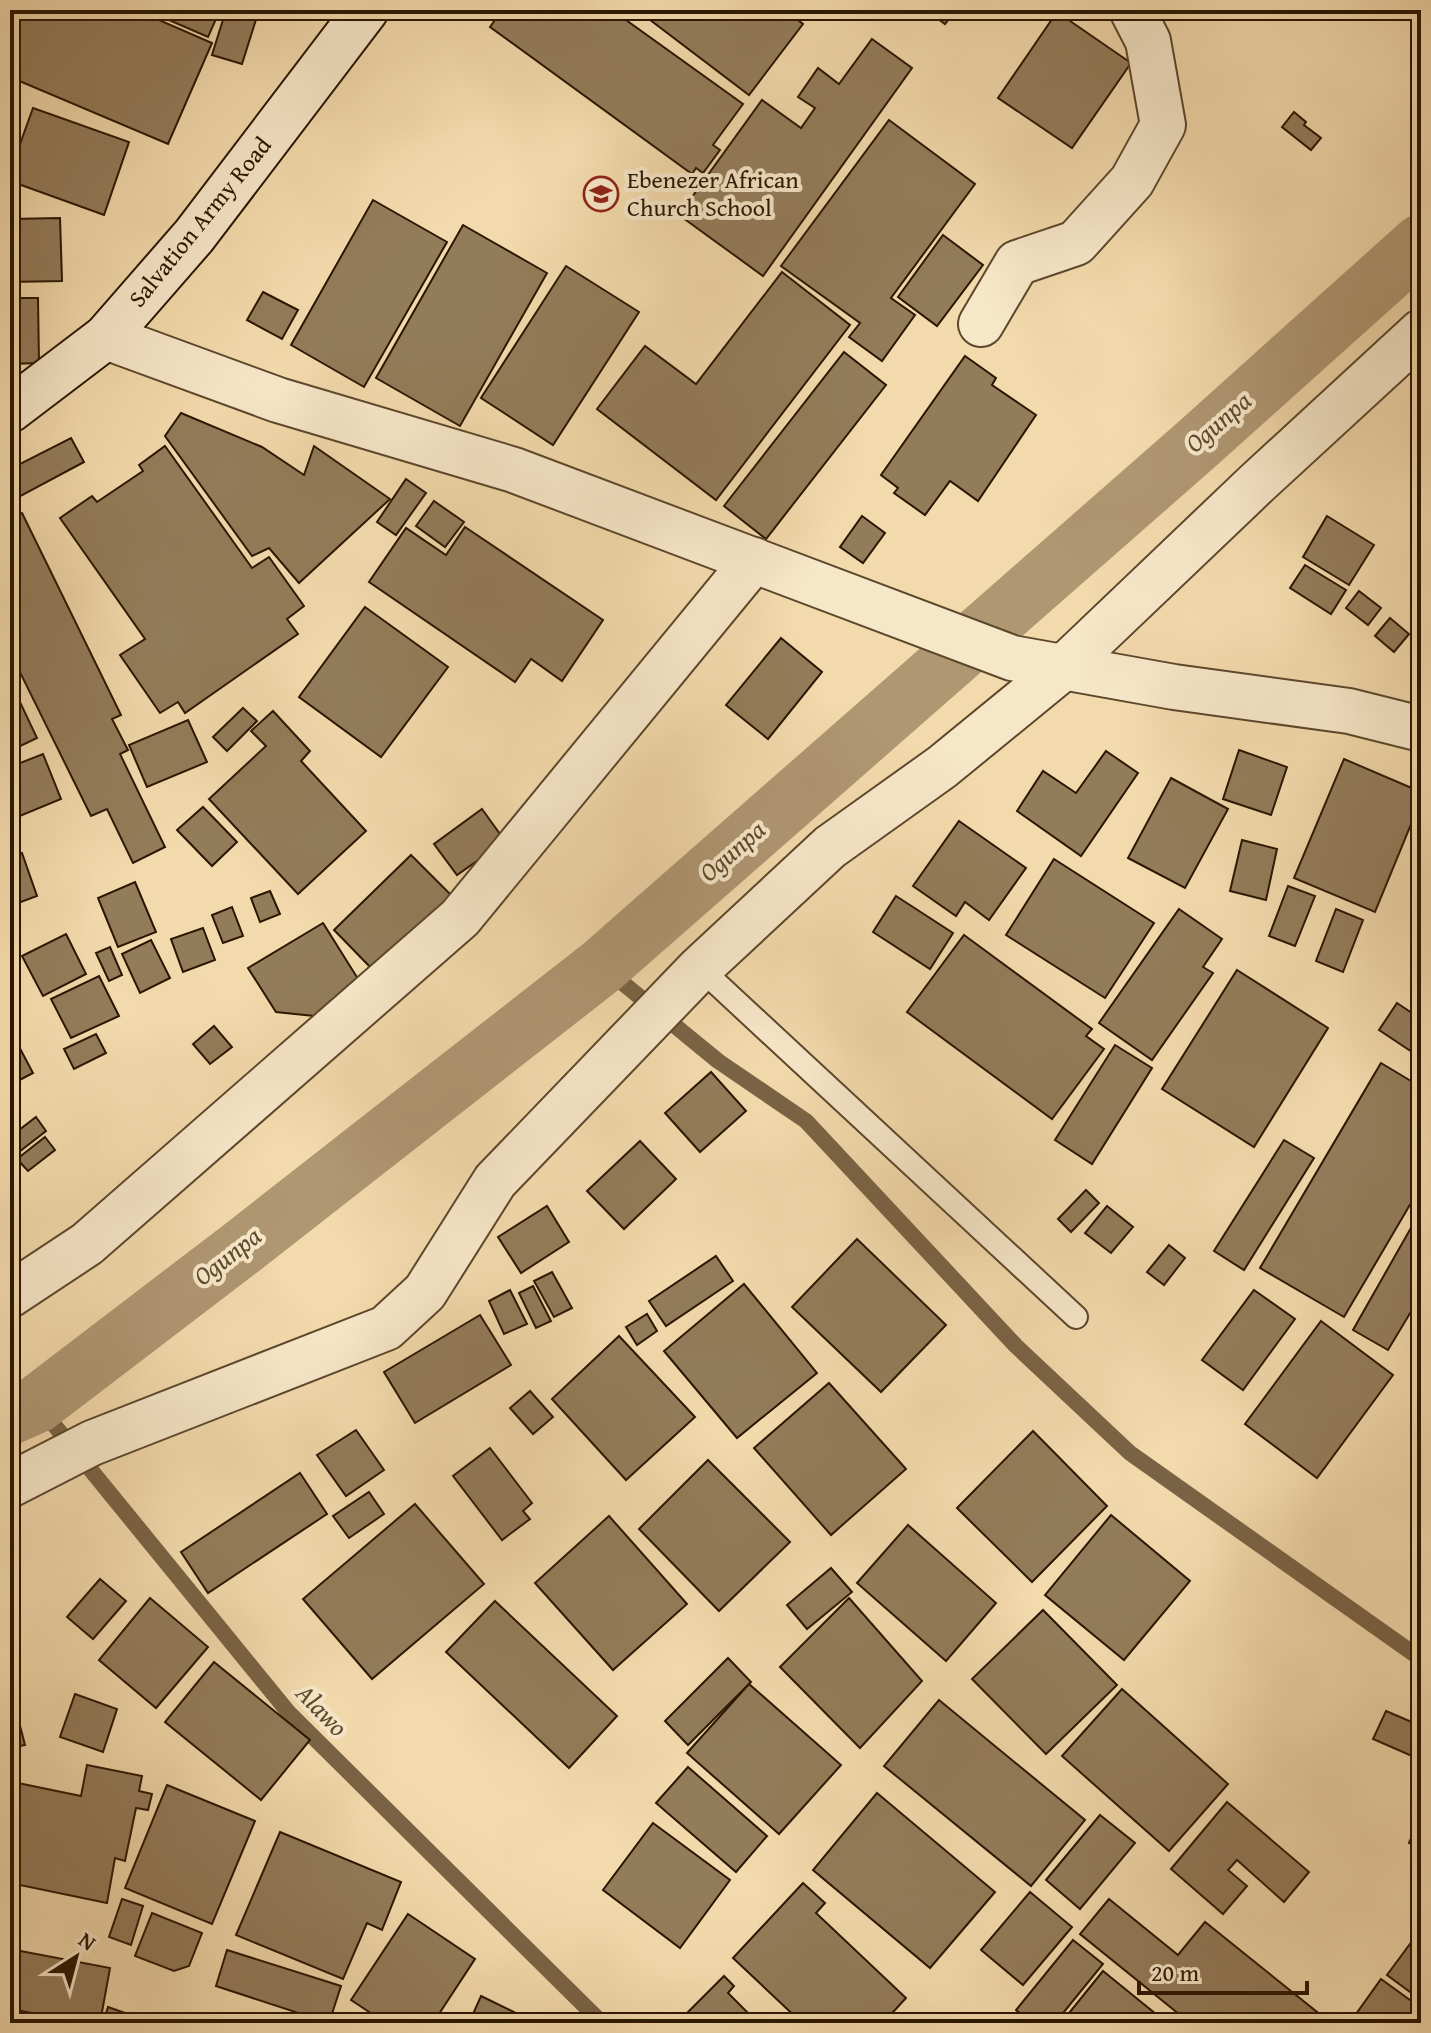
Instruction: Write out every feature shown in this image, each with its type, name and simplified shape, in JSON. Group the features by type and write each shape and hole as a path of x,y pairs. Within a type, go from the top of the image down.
{"street":[{"name":"Salvation Army Road","path":"10,410 106,337 194,236 366,10"},
{"path":"981,324 1017,263 1076,243 1123,192 1163,125 1148,41 1132,10"},
{"path":"10,1485 76,1451 386,1328 425,1292 495,1181 688,980 830,847 942,767 1063,668 1421,332"},
{"path":"106,337 278,400 514,470 1012,658 1174,687 1349,711 1421,729"},
{"path":"10,1295 87,1244 460,918 754,560"}],"lane":[{"path":"688,980 1076,1317"}],"building":[{"path":"22,10 136,10 212,43 168,144 10,77 10,39"},
{"path":"146,10 220,10 208,37"},
{"path":"226,10 259,10 242,64 212,55"},
{"path":"502,10 612,10 743,104 713,145 720,150 703,173 696,168 692,174 490,27"},
{"path":"637,10 785,10 803,24 749,95"},
{"path":"926,10 956,10 945,24"},
{"path":"1057,12 1131,63 1072,148 998,98"},
{"path":"872,39 912,68 763,276 679,215 762,100 801,128 815,108 798,97 818,68 839,84"},
{"path":"33,108 129,142 104,215 10,181 10,172"},
{"path":"1294,112 1306,122 1304,125 1321,138 1311,150 1282,127"},
{"path":"889,120 975,184 891,298 915,315 882,361 849,337 860,323 781,266"},
{"path":"373,200 447,242 364,387 291,345"},
{"path":"60,218 62,281 10,282 10,219"},
{"path":"463,225 547,273 460,426 376,378"},
{"path":"943,235 983,265 937,326 898,297"},
{"path":"566,266 639,312 553,445 481,398"},
{"path":"782,272 850,325 716,500 597,409 645,346 696,384"},
{"path":"263,292 298,310 282,339 247,320"},
{"path":"10,298 38,298 39,363 10,364"},
{"path":"844,352 886,385 766,539 724,506"},
{"path":"965,356 996,378 992,385 1036,415 978,501 950,481 925,515 894,493 898,488 881,475"},
{"path":"181,413 262,447 304,475 314,446 390,499 299,583 269,548 252,556 165,436"},
{"path":"71,438 84,462 15,499 10,490 10,469"},
{"path":"165,446 252,568 269,557 304,606 287,619 298,634 185,713 178,702 160,713 120,655 145,639 60,518 92,496 97,502 143,471 139,465"},
{"path":"406,479 426,493 396,535 377,522"},
{"path":"434,501 464,522 445,547 416,526"},
{"path":"22,513 121,715 112,719 128,750 120,754 165,847 133,863 107,809 91,816 10,652 10,519"},
{"path":"862,516 885,533 863,563 840,547"},
{"path":"1327,516 1374,545 1349,585 1303,557"},
{"path":"465,527 603,620 562,681 531,659 515,682 369,582 406,528 446,555"},
{"path":"1305,565 1346,590 1331,614 1290,588"},
{"path":"1359,591 1381,608 1368,625 1346,608"},
{"path":"365,607 448,667 381,757 299,697"},
{"path":"1390,618 1409,634 1394,652 1375,636"},
{"path":"781,638 822,672 768,739 726,705"},
{"path":"10,681 37,738 10,751"},
{"path":"243,708 257,721 227,751 213,737"},
{"path":"273,711 310,751 301,761 366,831 298,894 209,799 266,746 251,731"},
{"path":"188,720 207,762 147,787 129,745"},
{"path":"1239,750 1287,767 1271,815 1223,799"},
{"path":"1106,751 1138,773 1081,856 1017,811 1043,771 1076,793"},
{"path":"43,754 61,799 10,820 10,767"},
{"path":"1344,759 1421,792 1421,800 1375,912 1294,878"},
{"path":"1171,778 1228,809 1185,888 1128,858"},
{"path":"203,807 237,842 212,866 177,830"},
{"path":"482,809 505,841 457,875 434,844"},
{"path":"959,821 1026,868 989,920 965,902 956,916 913,886"},
{"path":"1242,840 1277,849 1266,900 1230,891"},
{"path":"22,853 37,896 10,906 10,857"},
{"path":"411,855 453,897 375,972 334,930"},
{"path":"1054,859 1154,923 1105,998 1006,935"},
{"path":"135,882 156,932 118,947 98,898"},
{"path":"1288,886 1315,896 1295,946 1269,936"},
{"path":"270,891 280,914 260,922 251,898"},
{"path":"896,896 953,933 930,969 873,932"},
{"path":"232,907 243,936 223,943 212,915"},
{"path":"1179,909 1222,939 1203,967 1213,973 1152,1060 1099,1023"},
{"path":"1336,909 1363,920 1343,972 1316,961"},
{"path":"323,923 360,982 324,1017 276,1012 248,968"},
{"path":"203,928 215,960 183,972 171,939"},
{"path":"66,934 86,974 43,996 22,956"},
{"path":"964,935 1092,1029 1086,1036 1104,1049 1052,1119 907,1012"},
{"path":"151,940 170,978 140,993 122,954"},
{"path":"110,947 122,975 109,981 96,953"},
{"path":"1237,970 1328,1028 1254,1147 1162,1089"},
{"path":"99,976 119,1016 71,1038 51,999"},
{"path":"1397,1003 1415,1015 1421,1006 1421,1058 1379,1030"},
{"path":"214,1026 232,1047 210,1064 193,1044"},
{"path":"96,1034 106,1053 74,1069 64,1049"},
{"path":"15,1039 33,1073 10,1085 10,1042"},
{"path":"1115,1045 1152,1068 1092,1164 1055,1140"},
{"path":"1381,1063 1421,1087 1421,1186 1344,1317 1260,1268"},
{"path":"711,1072 746,1111 700,1152 665,1113"},
{"path":"36,1117 46,1131 10,1159 10,1137"},
{"path":"45,1137 55,1150 28,1171 17,1159"},
{"path":"1284,1140 1314,1158 1244,1270 1214,1251"},
{"path":"640,1141 676,1179 624,1229 587,1191"},
{"path":"1086,1190 1099,1203 1071,1232 1058,1219"},
{"path":"547,1206 569,1242 521,1273 498,1237"},
{"path":"1107,1206 1133,1227 1111,1253 1085,1233"},
{"path":"1412,1226 1421,1231 1421,1295 1388,1350 1353,1330"},
{"path":"857,1239 946,1325 881,1392 792,1307"},
{"path":"1169,1245 1185,1258 1164,1285 1147,1272"},
{"path":"716,1256 733,1281 666,1326 649,1301"},
{"path":"552,1272 572,1308 554,1317 534,1281"},
{"path":"744,1284 817,1373 737,1438 664,1351"},
{"path":"533,1286 551,1321 536,1328 519,1293"},
{"path":"510,1290 527,1324 504,1334 489,1301"},
{"path":"1254,1290 1295,1319 1243,1390 1202,1360"},
{"path":"647,1314 657,1331 637,1345 626,1327"},
{"path":"480,1315 511,1365 415,1423 384,1372"},
{"path":"1321,1321 1393,1375 1317,1478 1245,1424"},
{"path":"619,1336 695,1417 626,1480 552,1399"},
{"path":"829,1383 906,1469 831,1535 754,1448"},
{"path":"530,1391 553,1417 533,1434 510,1408"},
{"path":"356,1430 384,1470 346,1496 317,1455"},
{"path":"1033,1431 1107,1506 1032,1582 957,1508"},
{"path":"490,1448 532,1503 523,1511 530,1519 502,1540 453,1476"},
{"path":"708,1460 790,1542 719,1611 639,1529"},
{"path":"300,1473 327,1514 208,1593 181,1552"},
{"path":"369,1492 384,1514 349,1538 333,1516"},
{"path":"415,1504 484,1584 372,1679 303,1599"},
{"path":"1111,1515 1190,1581 1124,1660 1045,1595"},
{"path":"609,1516 687,1604 613,1670 535,1583"},
{"path":"908,1525 996,1603 946,1661 857,1583"},
{"path":"831,1568 852,1592 807,1629 787,1605"},
{"path":"100,1579 126,1601 93,1639 67,1617"},
{"path":"150,1598 208,1647 156,1708 99,1660"},
{"path":"849,1598 922,1681 860,1748 780,1667"},
{"path":"495,1601 617,1716 569,1768 446,1652"},
{"path":"1043,1610 1117,1685 1046,1754 972,1679"},
{"path":"728,1658 751,1682 688,1745 665,1721"},
{"path":"214,1662 310,1740 261,1800 165,1722"},
{"path":"749,1684 841,1765 779,1834 687,1753"},
{"path":"10,1687 25,1745 10,1748"},
{"path":"1122,1689 1228,1784 1169,1851 1062,1756"},
{"path":"75,1694 117,1709 103,1752 60,1737"},
{"path":"939,1700 1085,1820 1031,1886 884,1766"},
{"path":"1386,1711 1421,1726 1421,1760 1373,1739"},
{"path":"87,1765 142,1776 139,1791 152,1794 148,1810 136,1808 125,1861 115,1858 107,1903 10,1883 10,1796 13,1782 81,1796"},
{"path":"688,1767 767,1836 736,1872 656,1803"},
{"path":"167,1785 255,1821 212,1924 125,1888"},
{"path":"877,1793 995,1892 930,1968 813,1870"},
{"path":"1227,1802 1309,1872 1284,1902 1237,1860 1228,1870 1247,1886 1223,1914 1171,1869"},
{"path":"1100,1815 1135,1843 1080,1909 1046,1880"},
{"path":"1421,1815 1421,1848 1409,1843"},
{"path":"653,1823 730,1880 680,1948 603,1890"},
{"path":"280,1832 401,1882 382,1930 367,1923 343,1979 236,1935"},
{"path":"803,1883 825,1903 816,1913 906,1998 883,2023 802,2023 733,1958"},
{"path":"1030,1892 1072,1927 1023,1985 981,1950"},
{"path":"122,1899 143,1906 131,1945 109,1937"},
{"path":"1109,1899 1178,1955 1205,1922 1322,2016 1316,2023 1190,2023 1080,1934"},
{"path":"152,1913 202,1933 189,1966 174,1971 135,1956"},
{"path":"408,1914 475,1959 433,2023 386,2023 351,2000"},
{"path":"1421,1929 1421,2000 1387,1975"},
{"path":"1073,1940 1103,1964 1055,2023 1032,2023 1016,2010"},
{"path":"10,1949 110,1968 100,2023 10,2009"},
{"path":"227,1950 341,1986 329,2023 216,1986"},
{"path":"1103,1971 1167,2023 1061,2023"},
{"path":"724,1976 734,1986 728,1993 758,2023 677,2023"},
{"path":"1381,1979 1421,2008 1421,2023 1368,2023 1356,2014"},
{"path":"481,1996 528,2019 537,2023 469,2023"},
{"path":"108,2007 125,2013 122,2023 103,2023"},
{"path":"129,2013 159,2021 126,2023"}],"waterway":[{"name":"Ogunpa","path":"10,1416 37,1404 602,966 1196,445 1421,243"},
{"path":"602,966 718,1061 806,1121 1016,1346 1130,1453 1421,1659"},
{"name":"Alawo","path":"37,1404 289,1713 602,2023"}],"place":[{"name":"Ebenezer African Church School","path":"601,194"}]}
